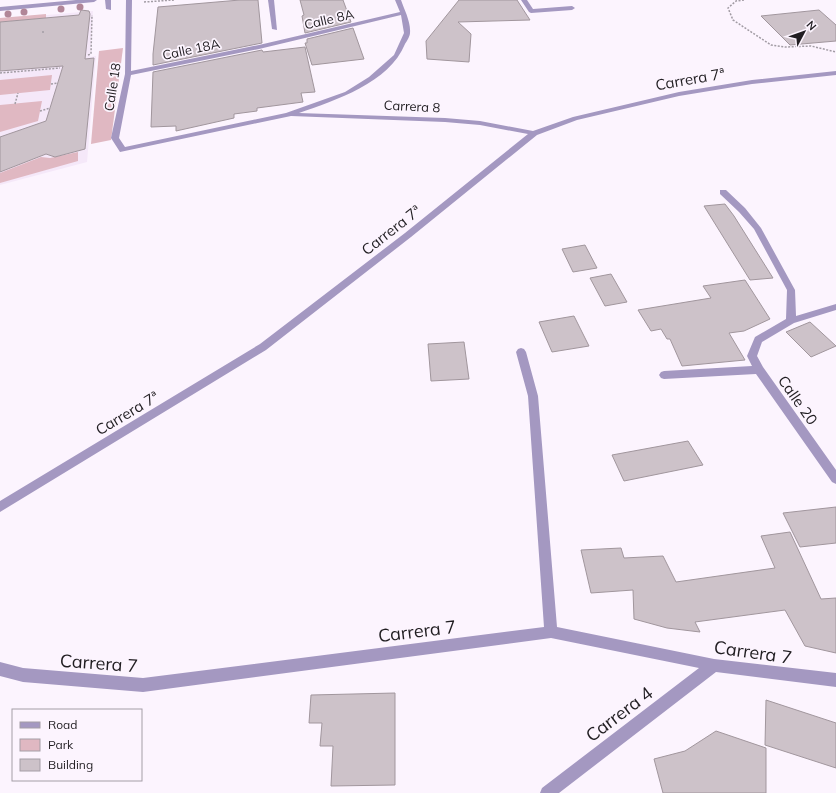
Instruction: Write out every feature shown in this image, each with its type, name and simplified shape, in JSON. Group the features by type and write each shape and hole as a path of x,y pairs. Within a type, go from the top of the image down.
{"street":[{"path":"0,9 93,0"},
{"path":"108,0 109,9"},
{"path":"270,0 274,29"},
{"name":"Carrera 8","path":"124,150 288,115 347,92 370,78 397,56 407,33 403,13 398,0"},
{"path":"524,0 531,11 572,8"},
{"name":"Calle 18","path":"124,150 115,138 128,74 129,2"},
{"name":"Calle 8A","path":"259,47 403,13"},
{"name":"Calle 18A","path":"128,74 259,47"},
{"name":"Carrera 7ª","path":"0,507 263,347 408,235 534,133 575,118 679,94 752,82 836,73"},
{"name":"Carrera 8","path":"288,115 445,120 480,123 534,133"},
{"path":"723,192 742,210 757,228 791,290 791,321 835,307"},
{"name":"Calle 20","path":"791,321 758,340 752,356 759,370 836,479"},
{"path":"521,352 533,396 551,632"},
{"path":"664,375 759,370"},
{"name":"Carrera 7","path":"0,669 23,675 143,685 551,632 714,666 836,680"},
{"name":"Carrera 4","path":"547,793 714,666"}],"path":[{"path":"88,54 91,54 93,0"},
{"path":"129,2 174,0"},
{"path":"744,0 736,1 728,8 733,20 771,45 785,47 810,46 836,52"},
{"path":"0,73 60,68"},
{"path":"51,84 58,83"},
{"path":"15,104 18,93"},
{"path":"40,111 50,108"}],"shaded area":[{"path":"93,11 90,57 96,56 87,162 0,185 0,19"}],"green space":[{"path":"46,14 46,18 0,22 0,18"},
{"path":"123,48 111,140 91,144 99,51"},
{"path":"52,75 50,90 0,95 0,80"},
{"path":"42,101 38,121 0,132 0,105"},
{"path":"78,152 78,161 0,183 0,173 41,157 50,158"}],"building":[{"path":"240,0 258,0 262,43 153,65 158,7"},
{"path":"300,0 343,0 351,22 305,33 302,16 304,15"},
{"path":"459,0 517,0 530,20 458,22 471,34 469,62 427,59 426,41"},
{"path":"81,10 89,11 90,14 85,59 94,58 85,149 55,157 46,154 0,172 0,137 46,121 63,66 0,71 0,22 79,15"},
{"path":"819,10 836,25 836,41 790,45 761,16"},
{"path":"353,28 364,59 312,65 305,43 307,43 307,39"},
{"path":"305,47 315,92 301,93 303,102 257,108 257,111 234,114 234,118 176,131 176,126 151,127 153,72 262,50 263,52"},
{"path":"725,204 773,278 750,280 704,206"},
{"path":"585,245 597,268 573,272 562,249"},
{"path":"611,274 627,302 605,306 590,278"},
{"path":"745,280 770,319 744,331 729,333 745,360 682,366 670,339 667,339 661,329 651,331 638,310 711,298 703,286"},
{"path":"574,316 589,346 552,352 539,322"},
{"path":"810,322 836,346 811,357 786,332"},
{"path":"464,342 469,379 431,381 428,344"},
{"path":"688,441 703,465 624,481 612,455"},
{"path":"836,507 836,543 800,547 783,513"},
{"path":"790,532 821,599 836,598 836,653 805,646 785,610 695,622 700,632 667,628 634,619 633,590 591,593 581,550 621,548 624,558 663,556 676,582 775,568 761,536"},
{"path":"395,693 395,785 331,786 333,746 320,746 322,723 309,723 311,695"},
{"path":"766,700 836,723 836,768 765,745"},
{"path":"716,731 766,748 766,793 663,793 654,759 685,751"}]}
